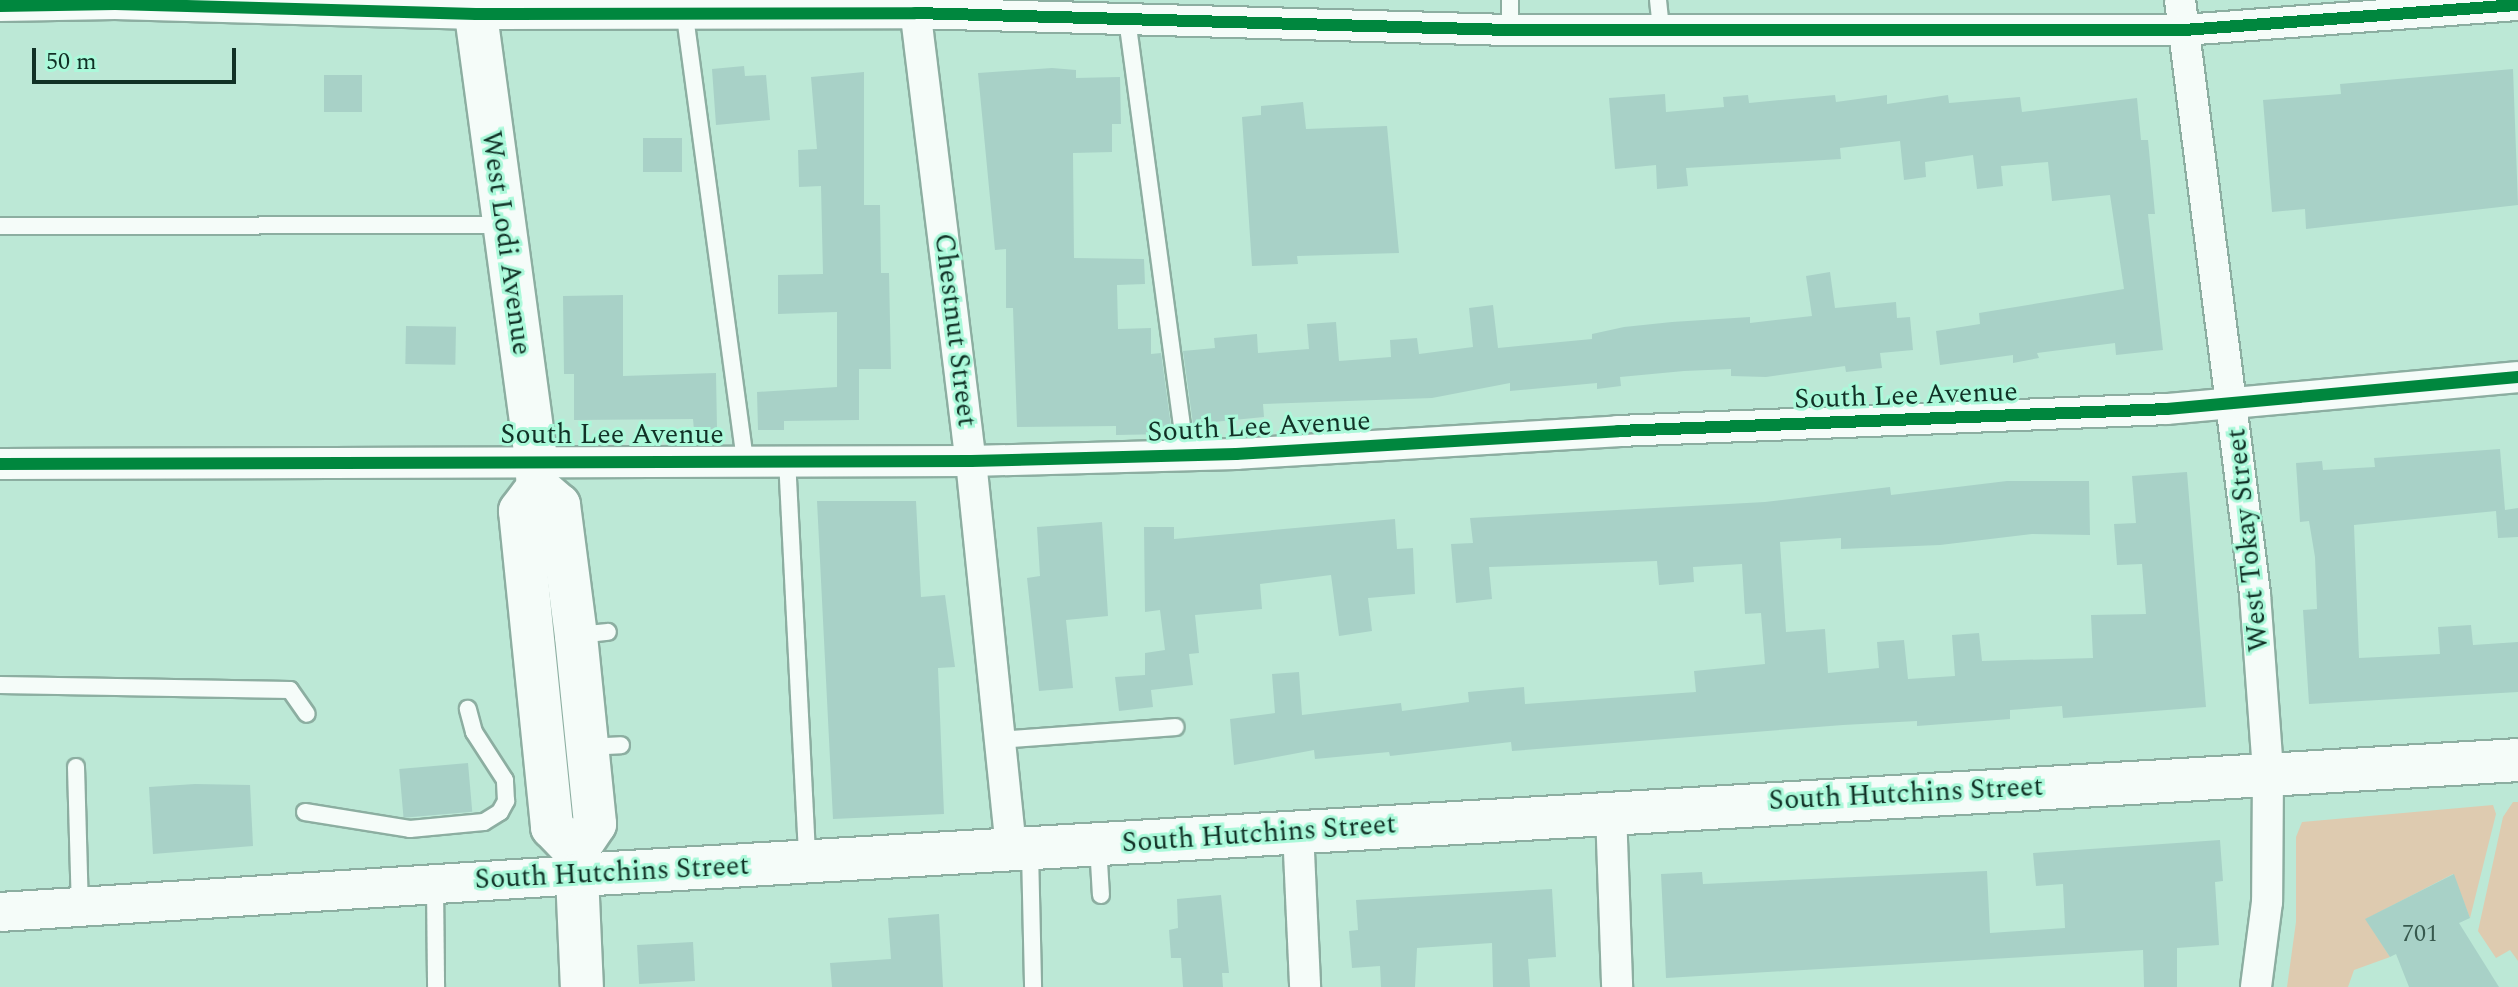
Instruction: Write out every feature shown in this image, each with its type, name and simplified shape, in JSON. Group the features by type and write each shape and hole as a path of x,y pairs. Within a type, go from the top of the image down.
{"main road":[{"name":"West Lodi Avenue","path":"475,7 537,474 559,505 592,634 604,746 595,824 577,864"},
{"path":"537,474 520,511 552,827 577,864 582,987"},
{"name":"South Hutchins Street","path":"577,864 808,862 1611,811 2518,760"}],"street":[{"name":"West Tokay Street","path":"2180,0 2234,403 2268,773 2267,902 2256,987"},
{"path":"0,6 914,6 1127,19 1510,15 1661,30 2184,30 2518,5"},
{"name":"Chestnut Street","path":"914,6 971,461 999,740 1020,850"},
{"name":"South Lee Avenue","path":"0,464 537,474 745,459 971,461 1186,456 2234,403 2518,377"},
{"path":"1611,811 1617,987"},
{"path":"1298,830 1305,987"},
{"name":"South Hutchins Street","path":"0,912 435,883 577,864"}],"lane":[{"path":"1658,0 1661,30"},
{"path":"684,7 745,459"},
{"path":"1127,19 1186,456"},
{"path":"0,226 502,225"},
{"path":"787,459 808,862"},
{"path":"0,685 290,690 307,714"},
{"path":"305,812 410,829 484,822 500,812 506,801 505,780 474,732 468,709"},
{"path":"999,740 1176,727"},
{"path":"76,767 80,906"},
{"path":"1098,845 1101,895"},
{"path":"1020,850 1033,987"},
{"path":"435,883 436,987"}],"shaded area":[{"path":"2513,802 2518,802 2518,961 2510,950 2496,958 2478,931 2503,817"},
{"path":"2493,805 2496,814 2470,918 2453,874 2366,919 2390,957 2354,970 2348,987 2287,987 2296,922 2296,837 2302,822"}],"building":[{"path":"744,66 745,76 766,75 770,120 716,125 712,69"},
{"path":"1052,68 1076,70 1076,78 1120,77 1121,124 1112,124 1112,152 1073,153 1074,258 1144,259 1145,284 1117,285 1118,329 1151,328 1151,354 1161,353 1171,426 1167,434 1116,435 1116,426 1017,427 1013,308 1006,308 1006,249 995,250 978,73"},
{"path":"2513,69 2518,205 2306,229 2305,209 2272,212 2263,100 2341,94 2340,84"},
{"path":"864,72 864,205 880,205 881,273 889,273 891,369 859,369 859,420 784,421 784,430 758,430 757,392 837,387 837,312 778,314 778,275 823,274 821,186 799,187 798,150 817,149 811,77"},
{"path":"324,75 362,75 362,112 324,112"},
{"path":"1665,94 1666,112 1724,107 1723,97 1748,95 1749,103 1835,95 1836,102 1887,95 1887,104 1948,95 1949,103 2020,97 2022,112 2137,98 2141,140 2148,140 2155,214 2148,214 2163,350 2116,355 2115,343 2037,353 2039,358 2013,363 2013,355 1940,365 1936,331 1980,324 1979,313 2124,289 2110,195 2052,201 2048,162 2001,166 2003,186 1977,189 1973,155 1925,162 1926,177 1904,180 1900,141 1840,148 1841,159 1686,168 1688,186 1657,189 1656,165 1615,169 1609,98"},
{"path":"1303,102 1306,129 1387,126 1399,253 1297,256 1298,264 1252,266 1242,117 1261,115 1261,106"},
{"path":"643,138 682,138 682,172 643,172"},
{"path":"1830,272 1835,308 1896,302 1897,318 1910,317 1913,350 1880,353 1882,368 1846,372 1845,366 1766,377 1731,376 1731,369 1684,371 1620,377 1621,386 1597,389 1597,383 1510,391 1510,383 1432,398 1263,404 1264,417 1193,424 1183,351 1215,348 1214,338 1257,334 1258,353 1309,349 1307,324 1336,322 1339,361 1391,357 1390,340 1417,338 1419,354 1473,347 1469,308 1493,305 1498,348 1592,339 1592,334 1624,327 1672,322 1750,317 1750,323 1812,316 1806,276"},
{"path":"623,295 623,376 716,373 717,429 694,430 693,419 574,420 574,374 564,374 563,296"},
{"path":"406,326 456,327 455,365 405,364"},
{"path":"2500,449 2505,510 2518,508 2518,537 2498,538 2496,511 2354,525 2359,658 2440,654 2438,627 2471,625 2473,645 2518,642 2518,692 2309,704 2303,610 2317,609 2315,557 2309,521 2300,522 2296,463 2322,461 2323,470 2375,467 2374,458"},
{"path":"2187,472 2206,707 2063,718 2062,706 2010,710 2010,719 1917,726 1917,721 1843,725 1512,751 1511,742 1390,756 1389,752 1315,759 1314,750 1234,765 1230,719 1275,713 1272,674 1299,672 1302,715 1401,703 1402,711 1469,702 1468,692 1524,687 1525,704 1696,692 1694,671 1765,664 1761,613 1745,614 1742,564 1693,567 1694,582 1659,585 1657,561 1489,567 1492,599 1456,603 1451,544 1473,543 1470,518 1765,502 1890,487 1891,495 2007,481 2089,481 2090,535 2032,534 1940,545 1841,549 1841,538 1780,542 1786,632 1825,629 1828,673 1879,668 1877,642 1904,640 1908,679 1955,676 1952,635 1979,633 1982,661 2093,658 2091,615 2146,614 2142,564 2117,565 2114,524 2136,523 2132,476"},
{"path":"817,501 916,501 921,597 945,595 955,667 938,668 944,814 833,819"},
{"path":"1395,519 1397,549 1413,548 1415,594 1368,598 1372,631 1339,636 1331,575 1260,584 1262,609 1195,615 1199,653 1189,654 1193,685 1151,690 1153,707 1119,711 1115,677 1145,675 1145,653 1165,650 1160,610 1145,612 1144,527 1174,527 1174,539"},
{"path":"1102,522 1108,616 1066,620 1073,688 1039,691 1027,578 1040,576 1037,527"},
{"path":"468,763 472,812 404,818 399,769"},
{"path":"250,785 253,846 153,854 149,787"},
{"path":"2220,840 2223,881 2215,882 2219,945 2177,948 2177,987 2144,987 2143,950 1666,978 1661,874 1702,872 1703,884 1987,871 1990,933 2065,928 2063,884 2036,886 2033,853"},
{"path":"2454,874 2470,918 2459,923 2499,987 2409,987 2396,954 2390,957 2365,919"},
{"path":"1552,889 1556,957 1528,959 1530,987 1493,987 1492,943 1417,948 1415,987 1381,987 1380,966 1352,968 1349,931 1358,930 1356,900"},
{"path":"1221,895 1229,973 1222,973 1223,987 1183,987 1181,958 1171,958 1169,930 1178,928 1177,899"},
{"path":"939,914 943,987 832,987 830,963 891,959 888,918"},
{"path":"693,942 695,981 639,984 637,945"}],"cycle path":[{"path":"0,6 115,4 476,14 915,13 1510,30 2184,30 2518,5"},
{"path":"0,464 971,461 1236,454 1618,431 2167,409 2518,377"}]}
